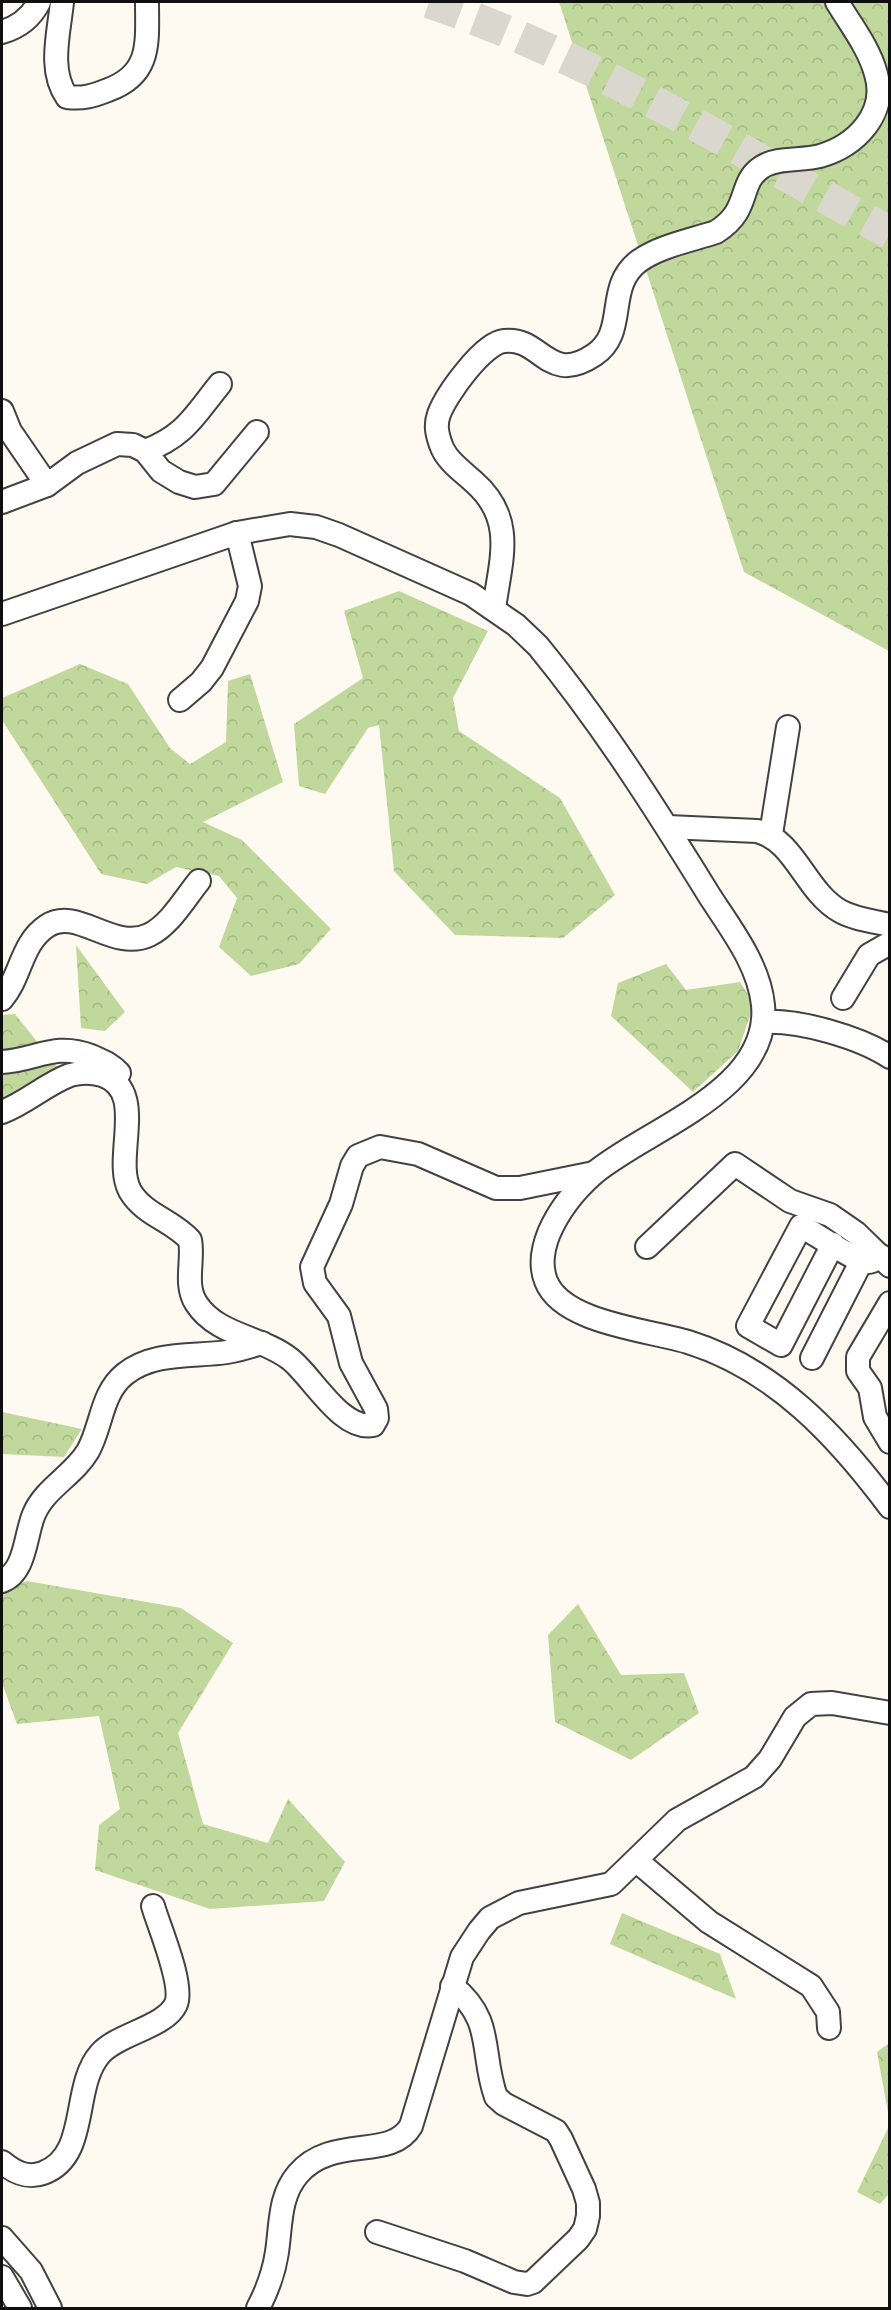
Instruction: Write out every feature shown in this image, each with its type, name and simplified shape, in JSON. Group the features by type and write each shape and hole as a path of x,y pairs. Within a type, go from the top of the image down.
{"street":[{"path":"2,32 16,28 33,13 39,2"},
{"path":"62,2 56,63 58,84 67,97 84,99 124,84 138,70 147,46 147,2"},
{"path":"494,608 503,545 502,529 490,497 451,461 442,448 436,432 438,416 445,401 483,352 504,341 516,342 558,366 571,366 592,356 610,340 614,328 617,292 626,274 640,261 716,232 727,225 736,217 742,206 747,183 762,166 827,154 844,146 860,134 872,118 875,109 877,76 869,55 837,2"},
{"path":"145,451 168,442 182,432 220,384"},
{"path":"2,411 10,431 47,485"},
{"path":"2,502 47,485 77,463 117,444 133,445 145,451 161,471 179,482 195,487 214,484 257,432"},
{"path":"2,614 237,533 290,524 316,527 339,535 471,594 516,625 556,669 629,766 668,827 746,955 759,986 763,1022 751,1056 741,1070 672,1124 594,1173 564,1206 547,1238 543,1265 545,1279 551,1292 573,1310 688,1341 722,1354 763,1377 823,1428 859,1466 890,1507"},
{"path":"180,700 201,682 212,668 247,601 250,586 237,533"},
{"path":"771,834 788,727"},
{"path":"668,827 757,831 771,834 782,844 807,881 840,911 890,925"},
{"path":"2,999 10,989 33,937 50,924 70,921 110,937 130,940 150,935 166,921 199,881"},
{"path":"843,998 869,955 890,943"},
{"path":"763,1022 803,1024 867,1046 890,1058"},
{"path":"2,1062 60,1049 74,1050 114,1068 124,1083 123,1092 127,1106 124,1177 131,1192 142,1206 183,1232 190,1240 191,1287 194,1300 210,1320 243,1337 262,1343 291,1360 320,1394 355,1423 364,1427 373,1425 377,1418 376,1409 351,1363 339,1316 315,1283 312,1267 313,1259 341,1204 352,1166 358,1156 368,1150 391,1148 418,1154 496,1188 520,1188 594,1173"},
{"path":"2,1112 69,1076 81,1072 104,1076 114,1081 123,1092"},
{"path":"647,1247 695,1205 735,1164 790,1201 830,1215 877,1262"},
{"path":"834,1244 781,1345 748,1326 801,1226 834,1244 877,1262"},
{"path":"812,1358 877,1262"},
{"path":"890,1303 858,1357 858,1371 870,1388 875,1417 890,1442"},
{"path":"2,1581 13,1575 19,1567 35,1511 51,1489 87,1452 111,1387 126,1373 143,1363 162,1357 229,1352 262,1343"},
{"path":"258,2308 270,2282 277,2254 282,2206 298,2173 326,2154 359,2146 399,2141 411,2126 452,1986 470,1943 490,1918 519,1903 611,1884 677,1820 754,1777 770,1759 795,1717 811,1704 832,1703 890,1713"},
{"path":"637,1861 709,1922 811,1986 828,2012 829,2028"},
{"path":"2,2162 14,2172 35,2176 55,2169 69,2151 90,2071 100,2053 166,2015 176,2004 178,1989 153,1906"},
{"path":"377,2232 465,2261 514,2282 527,2284 538,2278 585,2229 588,2203 561,2139 556,2131 504,2104 496,2097 486,2035 479,2016 467,1998 452,1986"},
{"path":"2,2238 31,2271 50,2308"},
{"path":"2,2277 20,2308"}],"green space":[{"path":"559,2 889,2 889,651 744,572"},
{"path":"399,591 488,631 453,698 459,731 560,798 615,895 563,938 455,935 394,871 379,725 368,728 325,794 299,786 294,724 363,678 344,611"},
{"path":"80,664 128,684 170,748 190,764 226,742 228,681 250,674 283,782 203,822 242,840 331,929 299,964 251,976 219,947 237,898 219,876 176,867 147,884 101,874 2,720 2,698"},
{"path":"76,945 125,1012 105,1031 81,1028"},
{"path":"666,964 686,990 740,982 754,1004 738,1051 693,1092 611,1016 618,983"},
{"path":"15,1014 58,1068 2,1101 2,1015"},
{"path":"2,1412 82,1429 64,1457 2,1454"},
{"path":"27,1581 181,1608 233,1643 178,1733 203,1824 268,1843 288,1799 345,1862 324,1901 210,1909 95,1870 99,1825 120,1809 99,1716 17,1724 2,1683 2,1591"},
{"path":"578,1604 621,1675 684,1673 699,1713 631,1760 555,1722 548,1635"},
{"path":"622,1913 720,1954 736,1999 610,1944"},
{"path":"889,2043 889,2118 877,2052"},
{"path":"889,2126 889,2194 880,2204 857,2192"}],"tunnel":[{"path":"429,2 489,24 607,78 721,138 890,233"}]}
